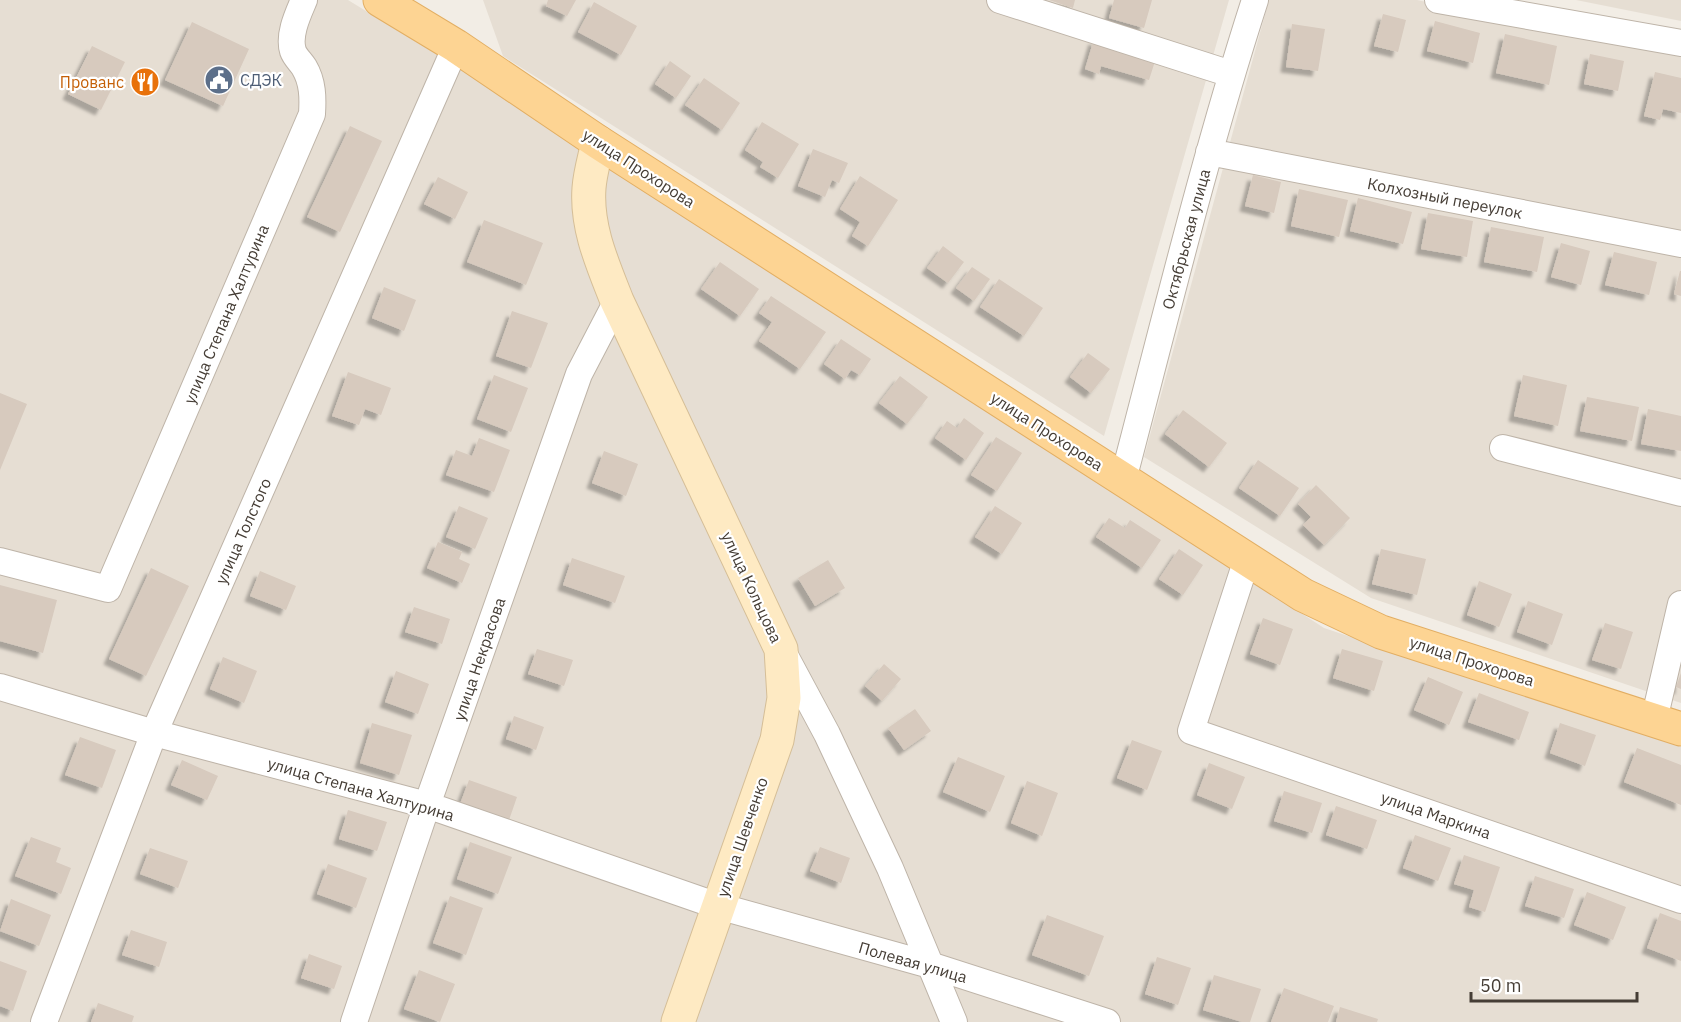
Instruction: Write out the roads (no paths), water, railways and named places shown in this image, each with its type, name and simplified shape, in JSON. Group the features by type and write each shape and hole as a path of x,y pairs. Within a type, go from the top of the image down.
{"main road":[{"name":"улица Прохорова","path":"380,0 456,46 598,142 1304,595 1381,632 1668,724"},
{"name":"улица Кольцова","path":"598,142 589,188 590,219 599,255 618,301 781,649"},
{"name":"улица Шевченко","path":"678,1022 777,740 784,698 781,649"}],"street":[{"name":"улица Степана Халтурина","path":"0,561 108,589 312,114 313,92 306,70 293,52 293,35 304,0"},
{"path":"1000,0 1231,74"},
{"name":"Октябрьская улица","path":"1123,480 1209,152 1255,0"},
{"path":"1438,0 1681,43"},
{"name":"улица Толстого","path":"44,1022 154,733 456,46"},
{"name":"Колхозный переулок","path":"1209,152 1681,244"},
{"name":"улица Некрасова","path":"354,1022 427,805 579,374 618,301"},
{"path":"1503,448 1681,494"},
{"name":"улица Маркина","path":"1247,560 1191,731 1681,900"},
{"path":"1668,724 1681,604"},
{"name":"улица Кольцова","path":"781,649 827,734 890,868 954,1022"},
{"name":"улица Степана Халтурина","path":"0,687 154,733 427,805 718,906"},
{"name":"Полевая улица","path":"718,906 930,966 1107,1022"}],"place":[{"name":"СДЭК","path":"219,80"},
{"name":"Прованс","path":"145,82"}]}
